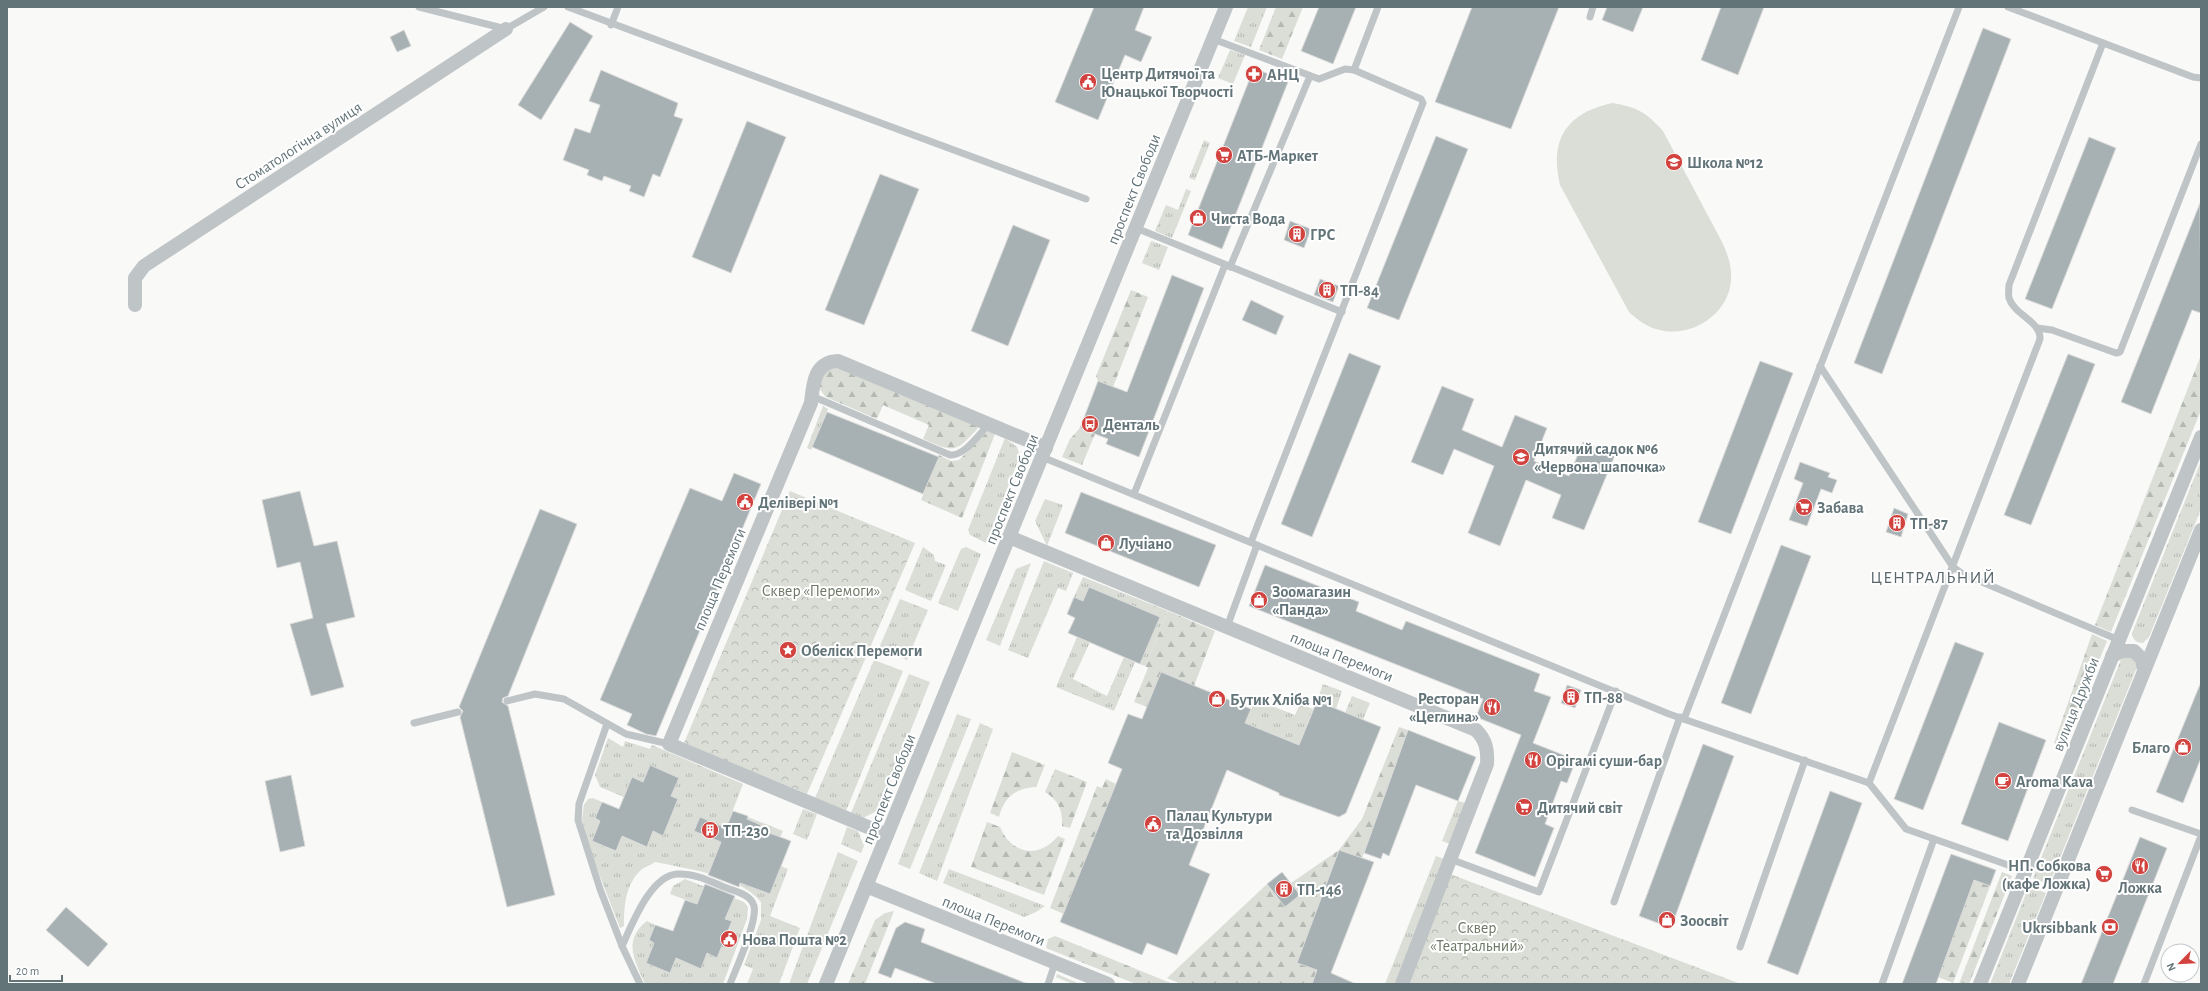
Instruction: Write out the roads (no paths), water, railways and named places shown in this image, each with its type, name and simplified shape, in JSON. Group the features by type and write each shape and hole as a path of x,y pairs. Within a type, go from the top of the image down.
{"street":[{"name":"проспект Свободи","path":"826,984 1226,7"},
{"name":"Стоматологічна вулиця","path":"135,305 134,278 144,266 506,30"},
{"name":"площа Перемоги","path":"669,744 811,403 816,374 819,369 830,361 838,361 989,424 1044,452"},
{"name":"вулиця Дружби","path":"1980,984 2201,436"},
{"path":"2018,984 2201,530"},
{"name":"площа Перемоги","path":"1009,538 1476,730 1482,737 1488,752 1487,764 1402,984"},
{"path":"2124,627 2126,637 2135,646 2140,647 2156,642"},
{"path":"2112,656 2122,651 2134,651 2142,660 2144,670"},
{"path":"669,744 887,835"},
{"name":"площа Перемоги","path":"866,886 1108,984"}],"lane":[{"path":"420,7 506,30 544,7"},
{"path":"568,7 1086,199"},
{"path":"612,24 618,7"},
{"path":"1354,70 1378,7"},
{"path":"1590,17 1593,7"},
{"path":"1614,902 1682,718 1959,7"},
{"path":"2008,7 2193,77 2201,78"},
{"path":"1213,39 1319,79 1346,69 1354,70 1421,99 1423,102 1254,543 1227,627"},
{"path":"1869,783 2040,339 2040,334 2036,328 2017,310 2009,297 2008,285 2103,43"},
{"path":"1134,494 1228,266 1310,76"},
{"path":"2036,328 2052,330 2116,353 2120,352 2201,144"},
{"path":"1136,228 1342,312"},
{"path":"1820,366 1953,567 1963,574 2119,640"},
{"path":"812,396 950,455 956,454 964,449 989,424"},
{"path":"1044,452 1134,494 1682,718 1869,783 1906,829 2025,871"},
{"path":"1450,858 1539,892 1616,691"},
{"path":"507,701 535,694 564,699 626,734 669,744"},
{"path":"414,723 458,712"},
{"path":"607,724 579,804 578,820 598,882 622,946 640,984"},
{"path":"1740,947 1805,760"},
{"path":"2132,810 2201,835 2144,984"},
{"path":"1882,984 1934,839"},
{"path":"622,946 643,904 654,887 666,878 675,874 685,874 706,879 747,896 754,906 754,919 730,984"},
{"path":"1048,984 1055,963"}],"place":[{"name":"АНЦ","path":"1254,74"},
{"name":"Центр Дитячої та Юнацької Творчості","path":"1088,82"},
{"name":"АТБ-Маркет","path":"1224,155"},
{"name":"Школа №12","path":"1674,162"},
{"name":"Чиста Вода","path":"1198,218"},
{"name":"ГРС","path":"1297,234"},
{"name":"ТП-84","path":"1327,290"},
{"name":"Денталь","path":"1090,424"},
{"name":"Дитячий садок №6 «Червона шапочка»","path":"1521,457"},
{"name":"Делівері №1","path":"745,502"},
{"name":"Забава","path":"1804,507"},
{"name":"ТП-87","path":"1897,523"},
{"name":"Лучіано","path":"1106,543"},
{"name":"Зоомагазин «Панда»","path":"1259,600"},
{"name":"Обеліск Перемоги","path":"788,650"},
{"name":"ТП-88","path":"1571,697"},
{"name":"Бутик Хліба №1","path":"1217,699"},
{"name":"Ресторан «Цеглина»","path":"1492,707"},
{"name":"Благо","path":"2183,747"},
{"name":"Орігамі суши-бар","path":"1533,760"},
{"name":"Aroma Kava","path":"2003,781"},
{"name":"Дитячий світ","path":"1524,807"},
{"name":"Палац Культури та Дозвілля","path":"1153,824"},
{"name":"ТП-230","path":"710,830"},
{"name":"Ложка","path":"2140,866"},
{"name":"НП. Собкова (кафе Ложка)","path":"2104,874"},
{"name":"ТП-146","path":"1284,889"},
{"name":"Зоосвіт","path":"1667,920"},
{"name":"Ukrsibbank","path":"2110,927"},
{"name":"Нова Пошта №2","path":"729,939"}],"district":[{"name":"ЦЕНТРАЛЬНИЙ","path":"1933,577"}],"park label":[{"name":"Сквер «Перемоги»","path":"821,590"},
{"name":"Сквер «Театральний»","path":"1477,936"}]}
